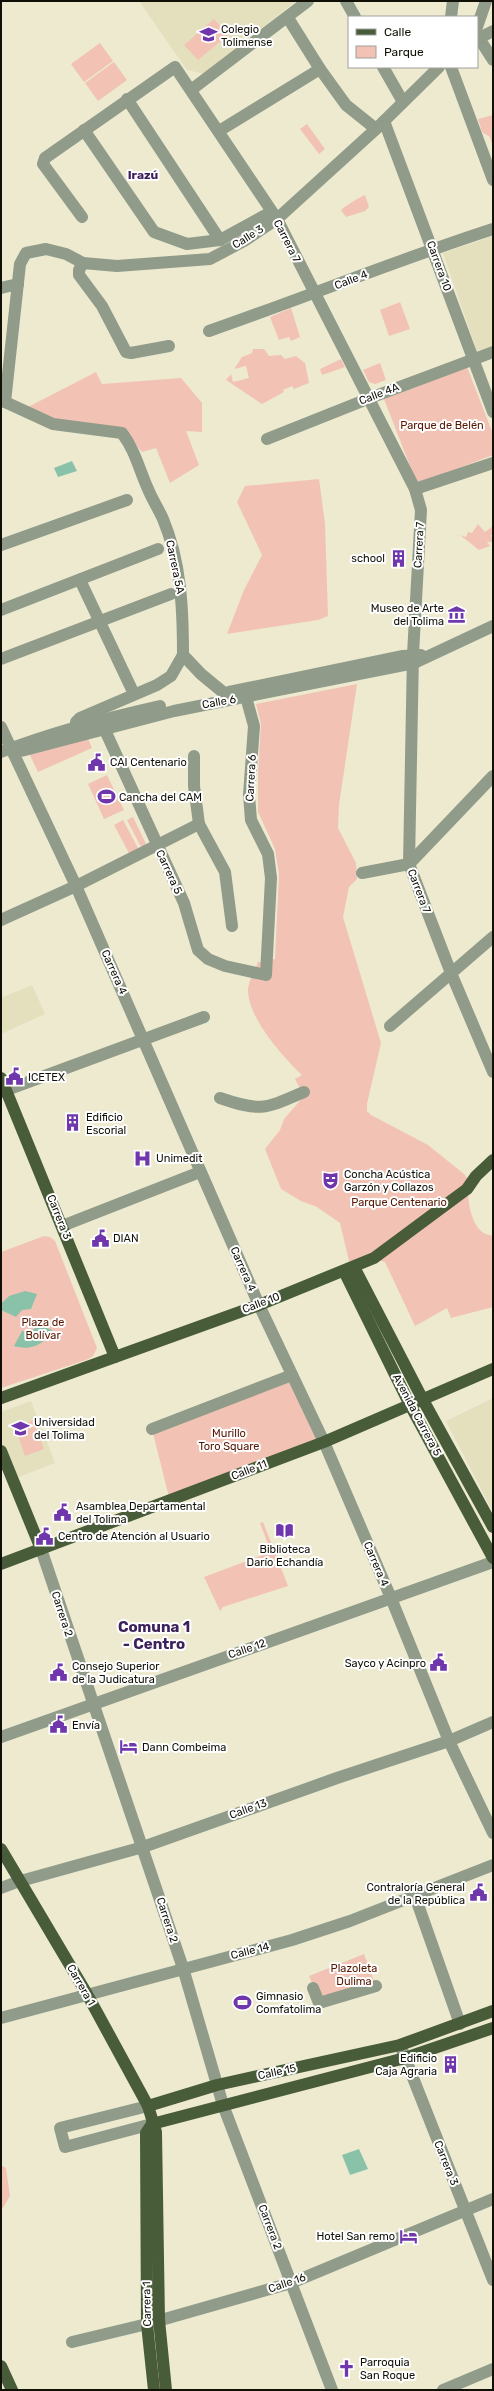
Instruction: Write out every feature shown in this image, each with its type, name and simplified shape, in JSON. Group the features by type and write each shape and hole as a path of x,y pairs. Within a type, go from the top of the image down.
{"main road":[{"name":"Carrera 3","path":"1,1078 4,1091 62,1226 115,1357"},
{"name":"Calle 10","path":"1,1398 259,1305 349,1269 381,1253 463,1192 493,1160"},
{"name":"Avenida Carrera 5","path":"349,1269 493,1527"},
{"name":"Avenida Carrera 5","path":"349,1269 410,1405 493,1558"},
{"name":"Calle 11","path":"1,1564 324,1442 493,1369"},
{"name":"Carrera 2","path":"1,1451 41,1549"},
{"name":"Carrera 1","path":"1,1850 88,1994 148,2106 152,2124 156,2132 159,2320 166,2390"},
{"name":"Calle 15","path":"148,2106 217,2085 400,2045 493,2012"},
{"name":"Calle 15","path":"152,2124 405,2058 493,2028"},
{"name":"Carrera 1","path":"152,2124 146,2133 147,2324 154,2390"},
{"path":"1,2366 12,2390"}],"street":[{"path":"191,90 288,18 308,1"},
{"path":"346,1 354,16"},
{"path":"451,16 453,1"},
{"path":"486,1 478,33 493,60"},
{"path":"288,18 320,69 346,106 380,125"},
{"path":"478,33 493,32"},
{"name":"Carrera 7","path":"127,99 175,67 274,215 314,294 370,398 415,489 422,510 413,659 409,864 451,973 493,1072"},
{"path":"384,68 403,102"},
{"name":"Calle 3","path":"18,284 20,264 26,253 46,249 66,254 83,263 117,266 210,259 244,241 380,125 438,68"},
{"path":"451,68 490,162 493,180"},
{"path":"219,131 320,69"},
{"path":"82,217 43,164 43,161 127,99 220,240"},
{"name":"Carrera 10","path":"380,125 433,248 493,412"},
{"name":"Calle 3","path":"84,130 154,232 187,244 220,240 274,215"},
{"name":"Calle 4","path":"209,331 314,294 433,248 493,229"},
{"path":"83,263 79,270 79,275 102,306 126,352 131,353 169,346"},
{"path":"1,288 18,284 3,402"},
{"name":"Calle 4A","path":"266,439 493,352"},
{"name":"Carrera 5A","path":"3,402 53,424 122,433 131,445 147,488 163,519 176,562 183,602 183,654"},
{"path":"415,489 493,463"},
{"path":"1,544 127,500"},
{"path":"1,610 158,549"},
{"path":"80,580 134,694"},
{"path":"1,659 170,594"},
{"name":"Calle 6","path":"6,750 15,745 70,727 224,693 428,656 493,626"},
{"path":"183,654 201,674 224,693 246,697"},
{"name":"Calle 6","path":"70,727 80,718 157,685 171,676 183,654"},
{"name":"Calle 6","path":"6,750 25,750 104,728 174,711 246,697 413,659"},
{"name":"Carrera 6","path":"246,697 254,726 249,795 251,820 268,854 271,878 266,975"},
{"name":"Carrera 4","path":"1,727 6,750 76,886 259,1305 324,1442 391,1598 449,1741 493,1833"},
{"name":"Carrera 5","path":"104,728 156,846 184,903 198,950 208,959 225,966 266,975"},
{"path":"194,756 194,786 199,824 225,872 232,926"},
{"path":"362,873 409,864 493,776"},
{"path":"1,920 76,886 199,824"},
{"path":"390,1026 493,937"},
{"path":"4,1091 143,1038 204,1017"},
{"path":"220,1098 260,1108 270,1107 304,1092"},
{"path":"62,1226 200,1172"},
{"path":"152,1429 292,1375"},
{"name":"Carrera 2","path":"41,1549 92,1704 143,1847 183,1968 223,2105 332,2390"},
{"name":"Calle 12","path":"1,1737 493,1562"},
{"name":"Calle 13","path":"1,1888 20,1881 143,1847 330,1780 449,1741 493,1722"},
{"name":"Calle 14","path":"1,2018 292,1940 350,1922 493,1864"},
{"path":"415,1896 460,2024"},
{"path":"313,1988 319,2003 376,1986"},
{"name":"Carrera 3","path":"400,2045 493,2280"},
{"name":"Calle 15","path":"148,2106 60,2128 65,2147 152,2124"},
{"name":"Calle 16","path":"72,2342 147,2324 291,2283 493,2199"},
{"path":"442,2390 493,2369"}],"shaded area":[{"name":"Colegio Tolimense","path":"139,1 296,1 204,74 187,70"},
{"path":"493,236 493,346 477,351 443,253"},
{"path":"72,461 77,471 58,477 54,468"},
{"path":"32,985 45,1014 1,1034 1,998"},
{"path":"25,1291 37,1294 31,1309 22,1310 16,1317 1,1310 1,1304 9,1296"},
{"path":"39,1325 52,1330 45,1340 36,1346 26,1348 14,1346 22,1331 30,1332"},
{"path":"493,1398 493,1512 446,1421"},
{"name":"Universidad del Tolima","path":"31,1401 55,1463 14,1479 1,1443 1,1412"},
{"path":"359,2149 368,2169 350,2175 342,2155"}],"green space":[{"path":"214,19 228,35 198,60 184,45"},
{"path":"100,43 113,61 84,82 71,64"},
{"path":"114,62 127,80 98,101 85,83"},
{"path":"493,115 493,148 490,137 482,132 478,119"},
{"path":"307,124 325,149 319,154 300,129"},
{"path":"365,195 369,207 365,211 346,217 341,210"},
{"path":"400,302 410,329 389,336 380,310"},
{"path":"291,308 300,337 291,341 289,337 279,340 270,317"},
{"path":"253,349 264,349 269,356 281,355 285,359 296,356 305,363 309,383 294,389 292,386 283,390 284,392 262,404 226,380 231,374 233,382 249,378 246,366 234,369 242,357 252,353"},
{"path":"341,359 345,367 322,375 320,369"},
{"path":"380,363 386,380 375,384 369,382 363,370"},
{"name":"Parque de Belén","path":"467,367 493,434 493,455 417,484 384,399"},
{"path":"96,372 102,384 181,378 202,403 202,432 186,431 199,465 170,483 156,448 142,452 122,428 69,424 28,407"},
{"path":"319,479 325,524 328,616 318,620 227,634 244,590 262,555 237,502 245,486"},
{"path":"478,524 485,532 493,526 493,534 491,535 493,542 487,542 490,546 479,550 460,535 466,537 468,532 472,533"},
{"name":"Parque Centenario","path":"357,684 339,805 338,828 356,863 357,879 349,887 343,917 381,1043 367,1104 367,1111 371,1115 428,1145 464,1174 468,1179 471,1214 482,1232 493,1236 493,1307 451,1318 447,1308 415,1326 385,1262 374,1259 354,1267 349,1261 340,1223 317,1207 301,1201 281,1189 265,1149 280,1130 284,1119 304,1096 295,1079 302,1075 268,1037 254,1013 248,991 250,980 258,962 275,959 279,874 275,849 258,812 258,773 261,724 256,704"},
{"path":"86,734 92,748 38,772 28,751"},
{"name":"Cancha del CAM","path":"107,775 124,810 104,819 88,784"},
{"path":"133,817 146,844 141,847 127,820"},
{"path":"123,820 139,850 130,855 114,825"},
{"name":"Plaza de Bolívar","path":"44,1236 50,1237 55,1241 97,1348 93,1356 86,1360 1,1388 1,1252"},
{"name":"Murillo Toro Square","path":"292,1375 324,1442 170,1501 152,1429"},
{"path":"33,1420 44,1449 25,1456 15,1427"},
{"path":"263,1522 288,1586 223,1607 220,1611 204,1577 271,1552 260,1523"},
{"name":"Plazoleta Dulima","path":"364,1954 375,1984 320,2002 309,1976"},
{"path":"1,2165 6,2168 10,2196 1,2211"}],"place":[{"name":"Colegio Tolimense","path":"208,35"},
{"name":"school","path":"398,558"},
{"name":"Museo de Arte del Tolima","path":"457,614"},
{"name":"CAI Centenario","path":"97,762"},
{"name":"Cancha del CAM","path":"106,797"},
{"name":"ICETEX","path":"15,1077"},
{"name":"Edificio Escorial","path":"73,1123"},
{"name":"Unimedit","path":"143,1158"},
{"name":"Concha Acústica Garzón y Collazos","path":"331,1180"},
{"name":"DIAN","path":"100,1238"},
{"name":"Universidad del Tolima","path":"21,1428"},
{"name":"Asamblea Departamental del Tolima","path":"63,1512"},
{"name":"Biblioteca Darío Echandía","path":"285,1531"},
{"name":"Centro de Atención al Usuario","path":"45,1536"},
{"name":"Sayco y Acinpro","path":"439,1663"},
{"name":"Consejo Superior de la Judicatura","path":"59,1672"},
{"name":"Envía","path":"59,1725"},
{"name":"Dann Combeima","path":"129,1747"},
{"name":"Contraloría General de la República","path":"478,1893"},
{"name":"Gimnasio Comfatolima","path":"243,2002"},
{"name":"Edificio Caja Agraria","path":"450,2064"},
{"name":"Hotel San remo","path":"408,2236"},
{"name":"Parroquia San Roque","path":"347,2368"}],"district":[{"name":"Irazú","path":"143,175"},
{"name":"Comuna 1 - Centro","path":"154,1636"}]}
